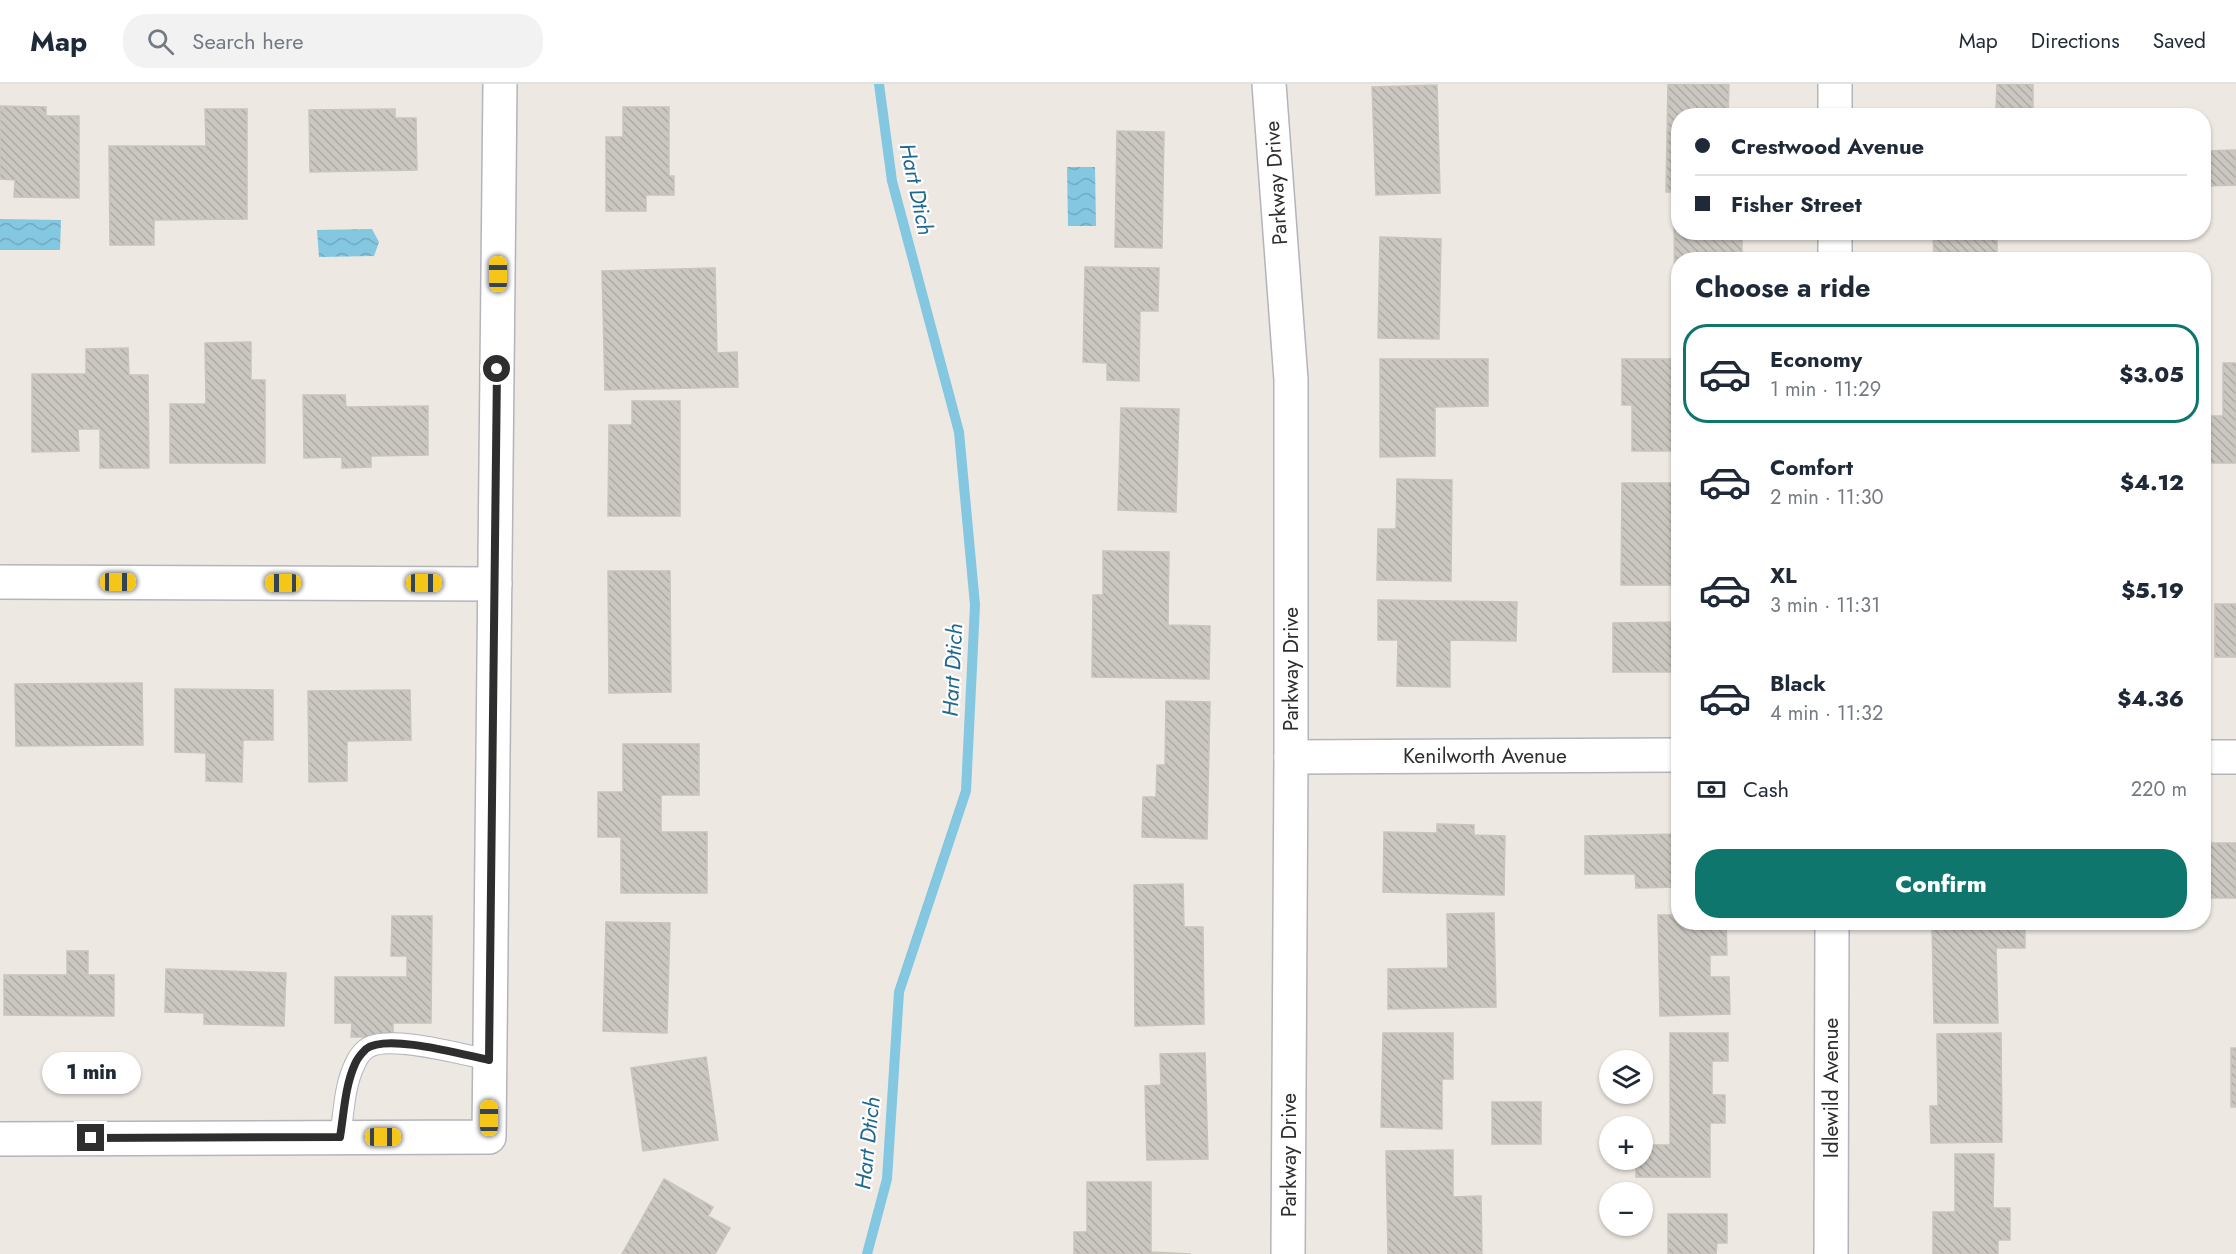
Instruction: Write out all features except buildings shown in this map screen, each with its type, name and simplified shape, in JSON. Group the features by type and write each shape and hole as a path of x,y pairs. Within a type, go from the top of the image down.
{"street":[{"path":"0,1139 489,1137 500,84"},
{"name":"Parkway Drive","path":"1269,84 1291,380 1292,757 1288,1254"},
{"path":"1835,84 1835,108"},
{"path":"0,582 495,584"},
{"name":"Kenilworth Avenue","path":"1292,757 1671,755"},
{"path":"2211,757 2236,757"},
{"name":"Idlewild Avenue","path":"1831,1254 1832,930"}],"lane":[{"path":"340,1137 349,1081 356,1062 367,1048 403,1042 489,1060"}],"water":[{"path":"1067,167 1095,167 1096,226 1068,226"},
{"path":"0,219 61,220 60,250 0,250"},
{"path":"372,229 379,242 374,256 319,257 317,230"}],"waterway":[{"name":"Hart Dtich","path":"867,1254 887,1179 899,992 966,791 975,605 959,432 892,181 879,84"}],"route":[{"path":"91,1138 340,1137 349,1081 356,1062 367,1048 403,1042 489,1060 497,369"}]}
